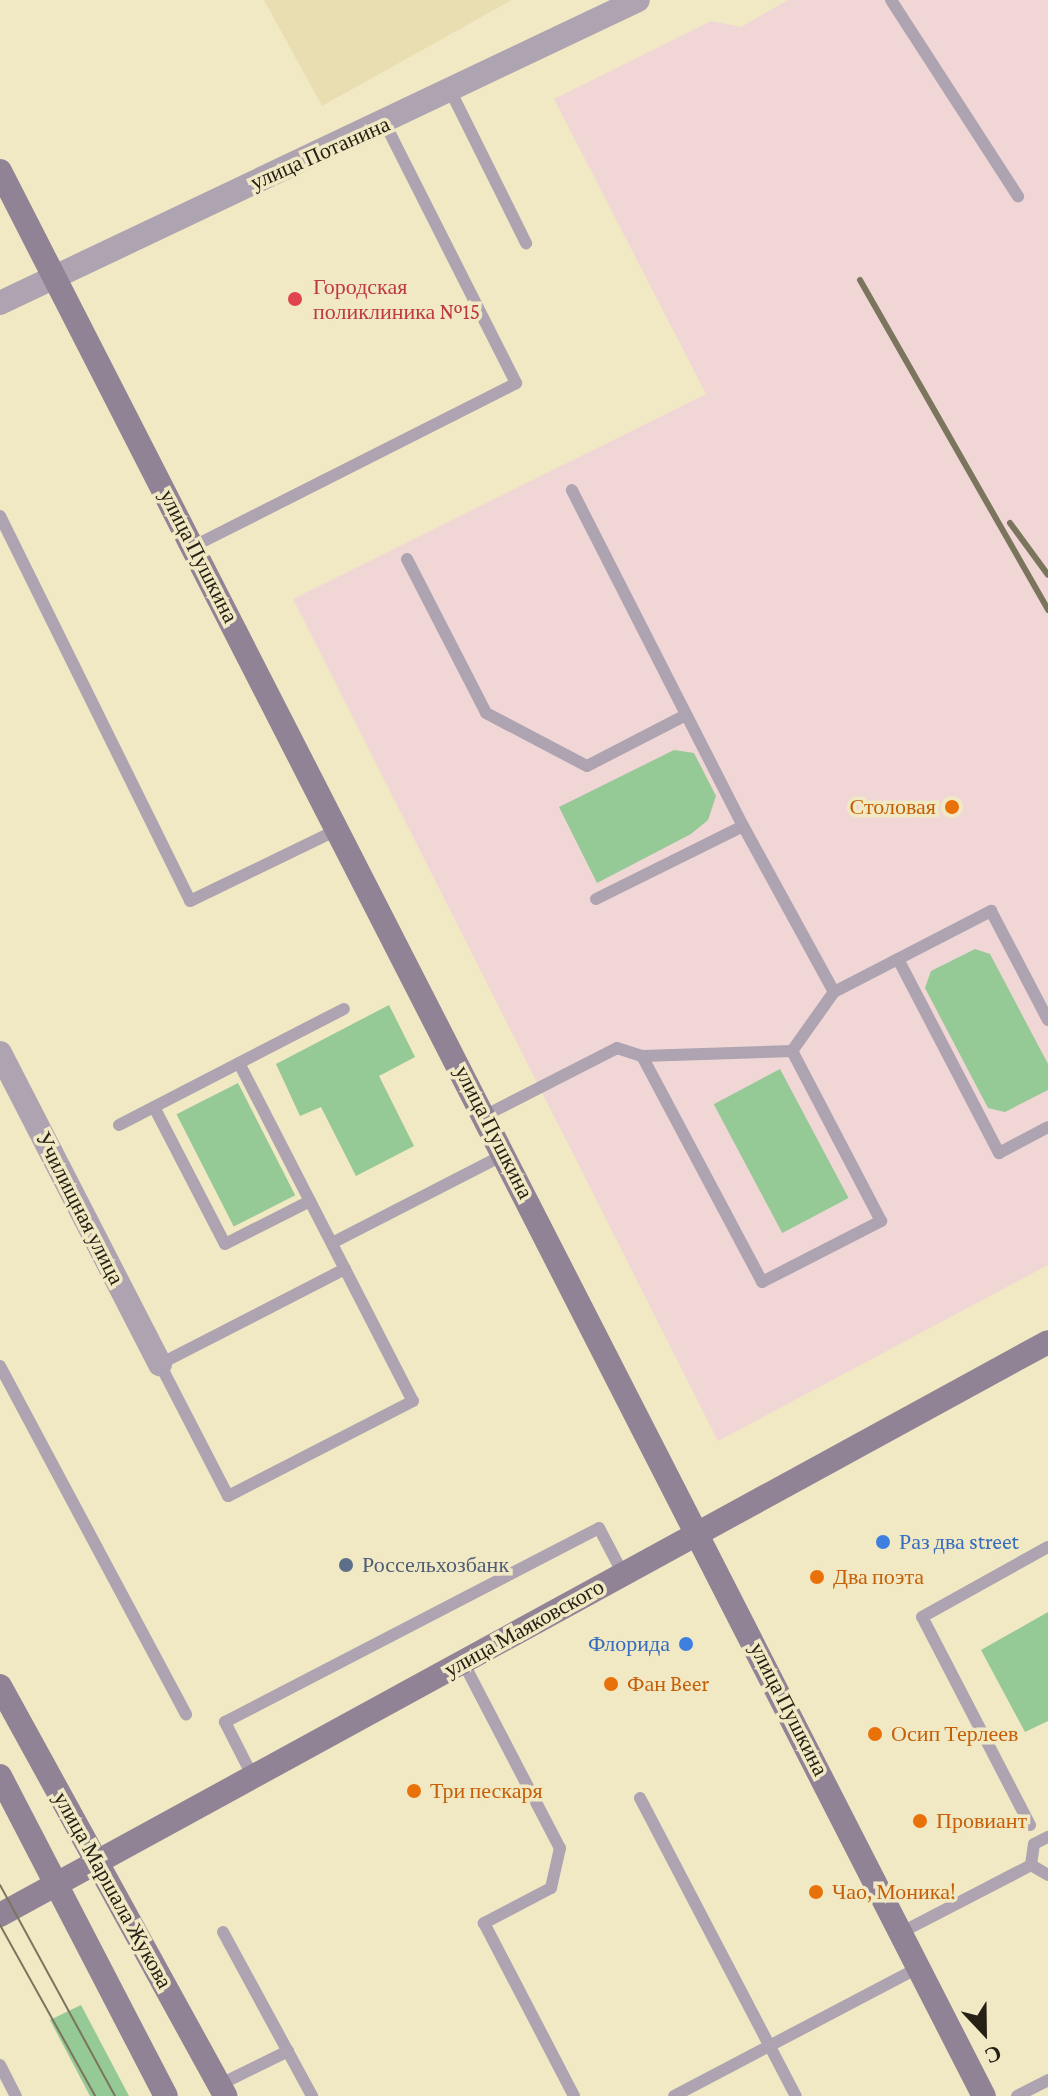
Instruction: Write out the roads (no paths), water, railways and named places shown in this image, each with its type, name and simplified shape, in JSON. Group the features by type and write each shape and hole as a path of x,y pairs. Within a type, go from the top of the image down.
{"street":[{"name":"улица Потанина","path":"0,303 385,124 638,0"},
{"name":"улица Пушкина","path":"0,171 486,1115 984,2096"},
{"name":"Училищная улица","path":"0,1053 160,1364"},
{"name":"улица Маяковского","path":"0,1915 1048,1342"},
{"name":"улица Маршала Жукова","path":"0,1686 100,1861 222,2091"},
{"name":"улица Маршала Жукова","path":"0,1776 166,2096"}],"lane":[{"path":"891,0 1018,196"},
{"path":"451,92 526,243"},
{"path":"194,546 516,383 385,124"},
{"path":"572,490 743,826 834,992"},
{"path":"0,516 190,901 339,829"},
{"path":"407,559 486,713 587,766 686,715"},
{"path":"596,899 743,826"},
{"path":"792,1051 834,992 991,911 1048,1020"},
{"path":"898,959 999,1153 1048,1127"},
{"path":"119,1125 344,1009"},
{"path":"486,1115 617,1048 642,1056 792,1051"},
{"path":"642,1056 762,1282 881,1221 792,1051"},
{"path":"239,1063 413,1401 228,1496 160,1364 345,1269"},
{"path":"154,1107 225,1244 310,1201"},
{"path":"332,1243 505,1154"},
{"path":"0,1366 186,1715"},
{"path":"253,1777 225,1722 599,1528 623,1574"},
{"path":"1030,1825 922,1617 1048,1547"},
{"path":"463,1662 560,1848 551,1888 484,1923 574,2096"},
{"path":"640,1798 796,2096"},
{"path":"1031,1865 1034,1844 1048,1837"},
{"path":"902,1932 1031,1865"},
{"path":"1031,1865 1048,1875"},
{"path":"223,1932 312,2096"},
{"path":"674,2096 920,1967"},
{"path":"222,2091 288,2051"},
{"path":"0,2065 16,2096"},
{"path":"1017,2096 1048,2080"}],"tram line":[{"path":"0,1885 115,2096"},
{"path":"0,1925 95,2096"}],"railway":[{"path":"860,280 1048,610"},
{"path":"1010,523 1048,575"}],"place":[{"name":"Городская поликлиника №15","path":"295,299"},
{"name":"Столовая","path":"952,807"},
{"name":"Раз два street","path":"883,1542"},
{"name":"Россельхозбанк","path":"346,1565"},
{"name":"Два поэта","path":"817,1577"},
{"name":"Флорида","path":"686,1644"},
{"name":"Фан Beer","path":"611,1684"},
{"name":"Осип Терлеев","path":"875,1734"},
{"name":"Три пескаря","path":"414,1791"},
{"name":"Провиант","path":"920,1821"},
{"name":"Чао, Моника!","path":"816,1892"}]}
